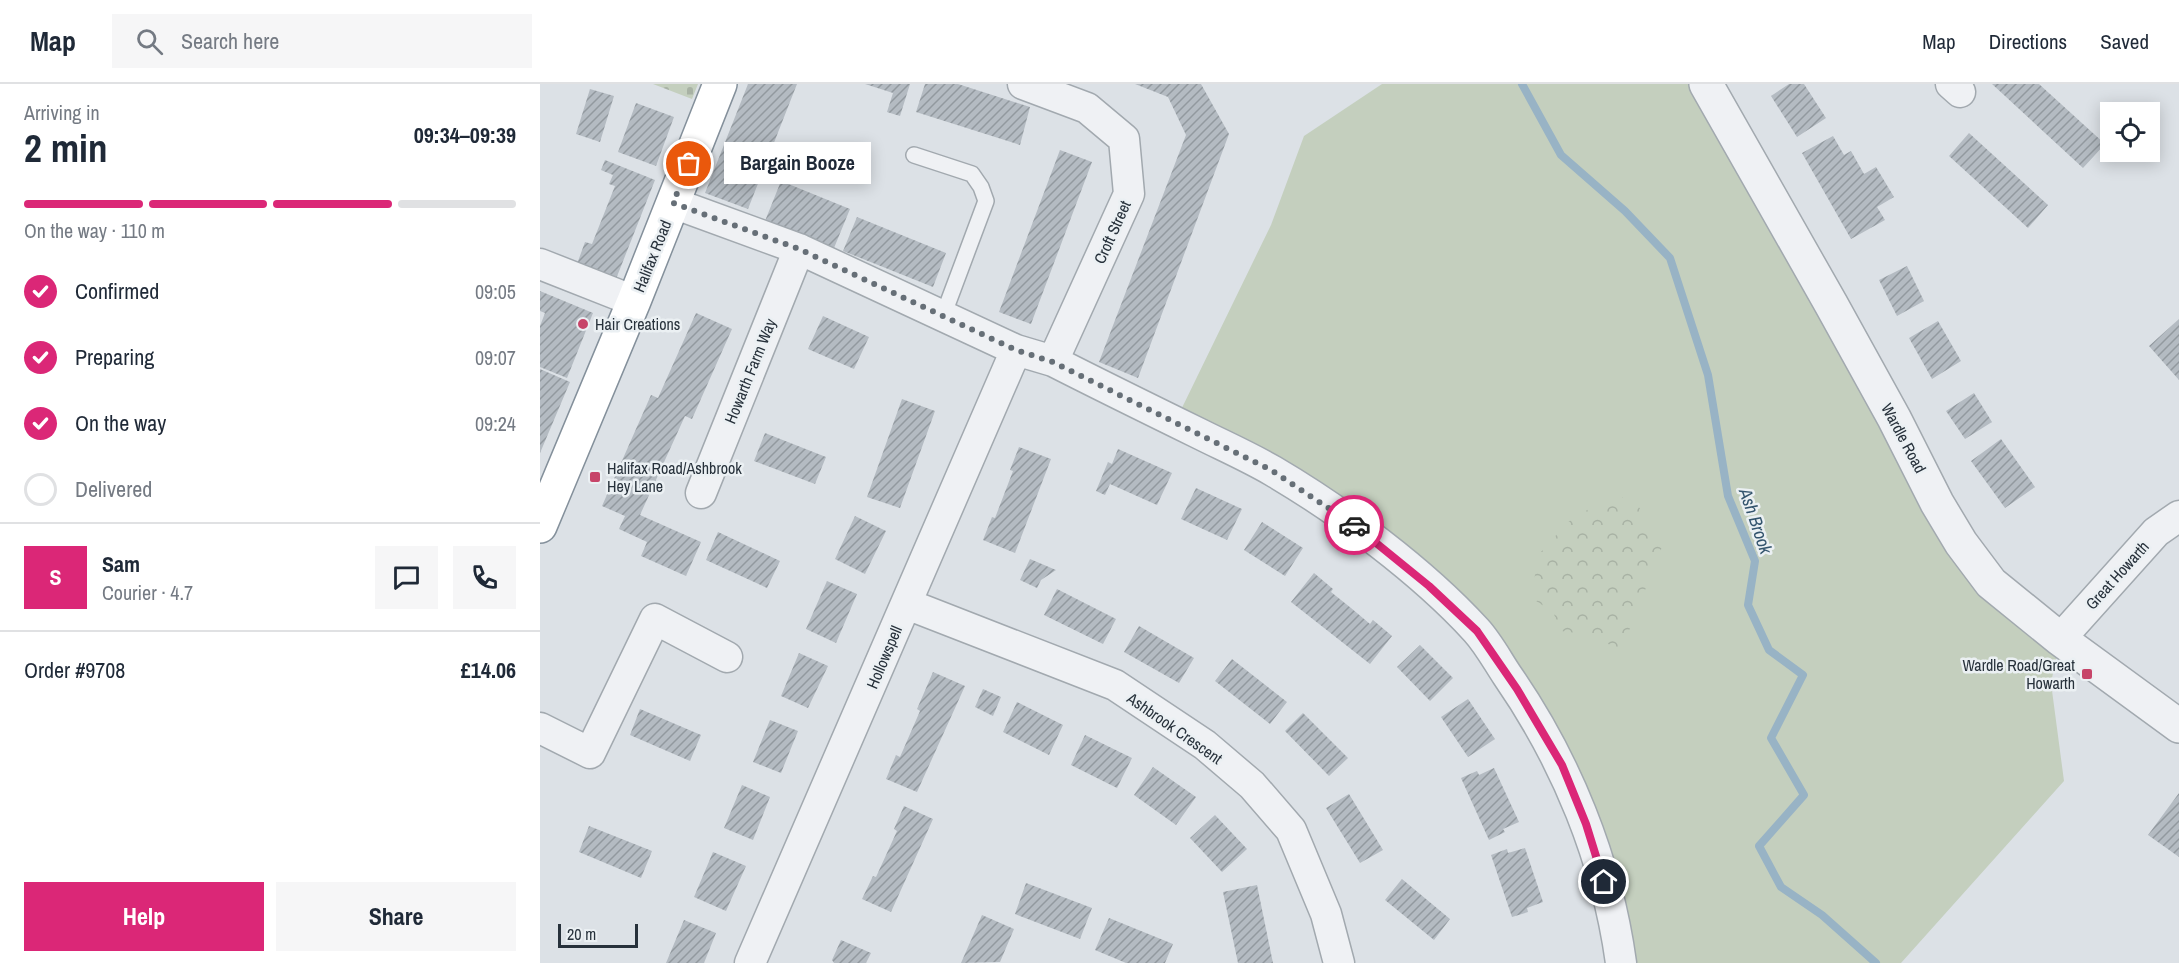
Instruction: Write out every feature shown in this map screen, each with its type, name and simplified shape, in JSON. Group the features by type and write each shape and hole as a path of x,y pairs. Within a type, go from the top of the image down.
{"highway":[{"name":"Halifax Road","path":"544,508 634,301 720,84"}],"street":[{"name":"Croft Street","path":"1023,84 1087,108 1124,139 1129,194 1053,362"},
{"name":"Wardle Road","path":"1706,84 1854,346 1937,503 1961,543 1991,584 2060,639 2179,726"},
{"path":"673,203 799,249 1016,350 1053,362 1271,470 1333,510 1382,547 1429,586 1477,631 1517,689 1562,765 1586,824 1616,921 1621,963"},
{"name":"Howarth Farm Way","path":"701,493 799,249"},
{"path":"540,264 634,301"},
{"name":"Hollowspell","path":"750,963 1016,350"},
{"name":"Great Howarth","path":"2060,639 2156,532 2179,516"},
{"name":"Ashbrook Crescent","path":"907,604 1115,686 1205,745 1252,785 1291,830 1326,914 1339,963"},
{"path":"540,728 590,753 655,619 728,657"}],"lane":[{"path":"914,155 972,174 981,187 986,201 943,316"}],"green space":[{"path":"653,84 698,84 692,99"},
{"path":"1382,84 1695,84 1926,509 2058,649 2051,683 2064,781 1901,963 1628,963 1622,921 1479,625 1178,416 1271,225 1304,136"},
{"path":"1613,494 1636,503 1664,542 1621,651 1592,635 1561,631 1553,612 1530,597 1540,553 1568,522"}],"building":[{"path":"748,84 797,84 748,209 705,193"},
{"path":"865,84 910,84 900,116 887,112 893,93"},
{"path":"925,84 958,84 1030,107 1020,145 916,112"},
{"path":"1135,84 1201,84 1229,134 1138,378 1099,362 1186,135 1168,97"},
{"path":"1789,84 1804,84 1826,118 1797,137 1771,96"},
{"path":"1992,84 2039,84 2100,139 2100,149 2083,168"},
{"path":"590,89 614,96 600,142 576,134"},
{"path":"636,103 674,117 656,166 618,152"},
{"path":"1969,133 2048,205 2028,228 1949,156"},
{"path":"1833,136 1844,155 1851,151 1864,174 1876,167 1894,197 1877,207 1885,220 1851,239 1802,153"},
{"path":"1060,150 1092,162 1031,324 999,312"},
{"path":"605,160 655,180 616,279 577,264 585,242 592,244 615,186 609,184 613,175 601,170"},
{"path":"781,181 850,209 834,248 765,221"},
{"path":"857,217 946,253 933,287 843,251"},
{"path":"1907,266 1924,301 1897,316 1879,280"},
{"path":"540,291 593,313 567,378 540,367 540,326 545,313 540,311"},
{"path":"696,313 732,329 692,419 685,416 640,515 701,542 686,576 641,556 647,542 619,529 625,516 602,506 651,395 658,398"},
{"path":"823,316 869,337 854,369 808,349"},
{"path":"2179,319 2179,380 2149,346"},
{"path":"1938,321 1961,361 1932,379 1909,338"},
{"path":"540,369 570,382 540,453"},
{"path":"1974,393 1992,422 1965,439 1946,411"},
{"path":"902,399 935,411 900,508 867,497"},
{"path":"765,433 826,457 815,484 754,461"},
{"path":"2001,439 2035,487 2005,508 1971,461"},
{"path":"1019,447 1051,459 1015,553 983,540 992,517 995,518 1013,471 1010,470"},
{"path":"1118,449 1172,473 1157,505 1110,484 1105,495 1096,491 1108,462 1112,464"},
{"path":"1196,488 1242,509 1227,540 1181,519"},
{"path":"855,516 886,531 865,574 835,559"},
{"path":"1262,522 1303,548 1285,576 1244,550"},
{"path":"718,532 780,561 767,588 706,560"},
{"path":"1030,559 1056,570 1041,580 1037,588 1020,580"},
{"path":"1314,573 1333,589 1331,592 1370,624 1373,620 1392,636 1370,664 1291,602"},
{"path":"827,581 857,594 836,643 806,629"},
{"path":"1057,589 1116,619 1103,644 1044,615"},
{"path":"1139,626 1194,658 1179,683 1124,652"},
{"path":"1420,645 1453,678 1430,701 1397,667"},
{"path":"799,653 828,666 808,708 781,696"},
{"path":"1232,659 1287,702 1270,724 1215,681"},
{"path":"933,672 965,686 917,792 886,779 896,755 900,757 920,711 917,709"},
{"path":"983,689 1001,697 993,716 975,707"},
{"path":"1468,699 1495,739 1468,757 1441,717"},
{"path":"1017,702 1063,725 1049,755 1003,732"},
{"path":"640,709 701,735 690,761 630,735"},
{"path":"1303,713 1348,758 1329,776 1285,731"},
{"path":"770,720 798,731 781,773 753,762"},
{"path":"1085,735 1132,758 1117,788 1071,765"},
{"path":"1153,767 1196,797 1176,825 1134,795"},
{"path":"1494,768 1519,822 1503,829 1505,832 1489,840 1461,778 1477,771 1479,775"},
{"path":"742,785 770,797 753,840 724,828"},
{"path":"2179,793 2179,857 2148,835"},
{"path":"1349,794 1383,850 1360,863 1326,808"},
{"path":"904,806 933,819 891,912 862,899 873,876 876,877 897,831 894,829"},
{"path":"1215,815 1247,849 1222,872 1190,838"},
{"path":"589,826 652,851 641,878 579,852"},
{"path":"1525,848 1543,902 1527,908 1528,912 1512,917 1491,855 1507,849 1508,853"},
{"path":"713,852 746,866 726,911 694,897"},
{"path":"1402,879 1450,919 1434,940 1385,900"},
{"path":"1026,883 1092,908 1080,939 1015,914"},
{"path":"1257,885 1273,963 1238,963 1223,892"},
{"path":"982,915 1014,929 1000,962 961,963"},
{"path":"1109,918 1173,944 1165,963 1126,963 1095,950"},
{"path":"684,920 716,933 704,963 666,963"},
{"path":"841,940 871,953 866,963 834,963 832,960"}],"waterway":[{"name":"Ash Brook","path":"1522,84 1561,155 1625,211 1670,258 1708,375 1728,496 1755,561 1748,605 1769,650 1803,675 1771,738 1804,795 1759,846 1781,887 1822,915 1876,963"}],"way so far":[{"path":"689,164 673,203 799,249 1016,350 1053,362 1271,470 1354,525"}],"place":[{"name":"Bargain Booze","path":"689,164"},
{"name":"Hair Creations","path":"583,324"},
{"name":"Halifax Road/Ashbrook Hey Lane","path":"595,477"},
{"name":"Wardle Road/Great Howarth","path":"2087,674"}],"route":[{"path":"1354,525 1429,586 1477,631 1517,689 1562,765 1586,824 1604,882"}]}
